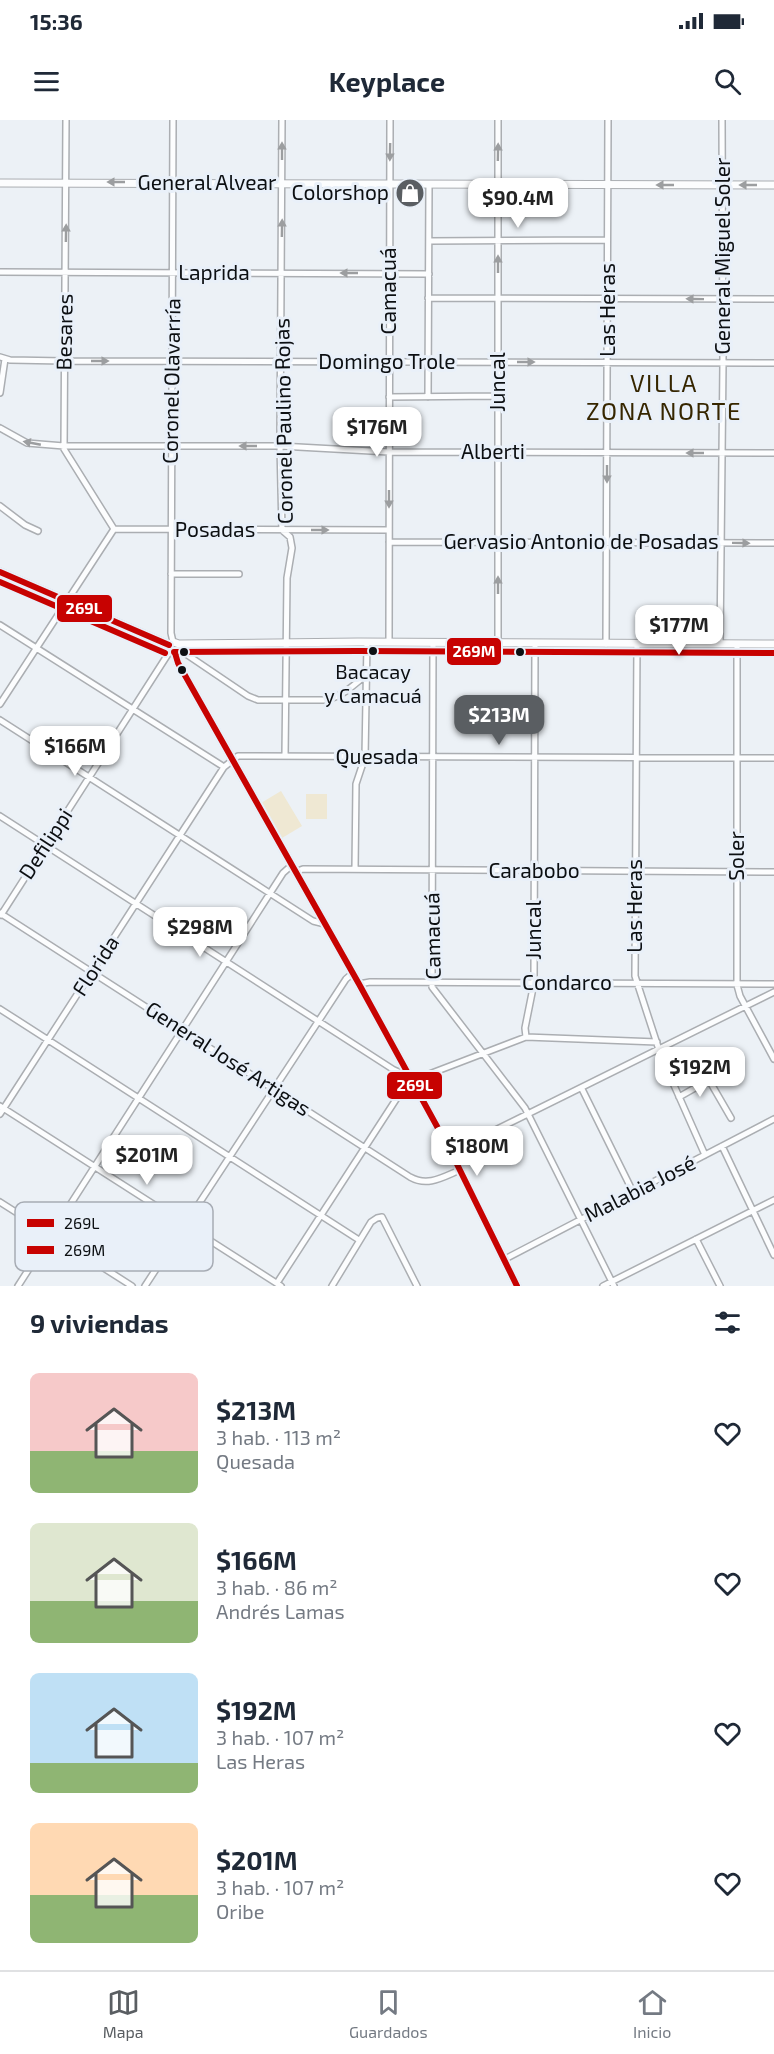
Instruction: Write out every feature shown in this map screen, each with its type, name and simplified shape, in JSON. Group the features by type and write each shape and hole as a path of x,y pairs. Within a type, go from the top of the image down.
{"street":[{"name":"Besares","path":"66,120 64,446 67,456 114,529"},
{"name":"Coronel Olavarría","path":"173,120 171,633 174,648"},
{"name":"Coronel Paulino Rojas","path":"282,120 280,446 282,531 290,537 292,548 287,578 285,756"},
{"name":"Camacuá","path":"389,642 390,120"},
{"name":"Juncal","path":"498,120 498,643"},
{"name":"Las Heras","path":"606,644 608,120"},
{"name":"General Miguel Soler","path":"720,644 723,363 722,120"},
{"name":"General Alvear","path":"0,183 774,185"},
{"path":"428,397 429,184"},
{"path":"429,241 607,240"},
{"name":"Laprida","path":"0,272 429,274"},
{"path":"428,297 774,299"},
{"path":"0,393 2,358"},
{"name":"Domingo Trole","path":"2,358 172,362 774,363"},
{"path":"389,397 498,396"},
{"name":"Alberti","path":"0,428 27,443 64,446 280,446 388,452 774,453"},
{"path":"0,506 24,525 38,531"},
{"path":"0,704 114,529"},
{"name":"Posadas","path":"114,529 389,530"},
{"name":"Gervasio Antonio de Posadas","path":"389,542 774,543"},
{"path":"0,572 174,648 254,699 333,699 346,692 367,674"},
{"path":"171,574 238,574"},
{"path":"0,625 224,767"},
{"path":"174,648 286,642 774,644"},
{"path":"355,869 356,784 365,757 368,642"},
{"name":"Camacuá","path":"433,642 431,983 481,1054 522,1103 613,1284"},
{"name":"Juncal","path":"526,1037 525,1028 534,983 535,643"},
{"name":"Las Heras","path":"637,644 635,871 637,984 659,1050 705,1155"},
{"name":"Soler","path":"737,644 737,985 774,1059"},
{"path":"174,648 178,663 451,1152 518,1286"},
{"name":"Defilippi","path":"0,915 174,648"},
{"path":"0,720 313,921 325,924"},
{"name":"Quesada","path":"232,759 241,755 774,758"},
{"name":"Florida","path":"0,1114 2,1107 48,1040 224,767 232,759"},
{"path":"0,816 394,1070 407,1073"},
{"path":"72,1202 286,869 293,868"},
{"name":"Carabobo","path":"293,868 432,871 774,872"},
{"name":"General José Artigas","path":"0,915 416,1181 435,1181 460,1170"},
{"path":"199,1202 346,978 353,974"},
{"name":"Condarco","path":"359,984 370,982 774,984"},
{"path":"451,1152 774,992"},
{"path":"0,1009 359,1240"},
{"path":"213,1241 279,1284 406,1084 526,1037 657,1042"},
{"path":"700,1053 708,1069 709,1080 731,1118"},
{"path":"679,1096 709,1080"},
{"path":"582,1089 633,1192"},
{"path":"2,1107 152,1202"},
{"name":"Malabia José","path":"505,1259 774,1119"},
{"path":"722,1146 774,1254"},
{"path":"603,1286 613,1284 774,1200"},
{"path":"0,1202 15,1212"},
{"path":"332,1286 373,1220 382,1217 386,1220 417,1286"},
{"path":"696,1239 720,1286"},
{"path":"18,1286 28,1271"},
{"path":"108,1271 132,1286"},
{"path":"145,1286 155,1271"}],"shaded area":[{"path":"281,791 302,826 282,838 261,803"},
{"path":"306,794 327,794 327,819 306,819"}],"transit line":[{"name":"269L","path":"0,572 169,645"},
{"name":"269M","path":"0,582 165,653"},
{"name":"269M","path":"174,652 774,653"},
{"name":"269L","path":"175,653 178,663 451,1152 517,1286"}],"place":[{"name":"Colorshop","path":"410,193"},
{"name":"Bacacay y Camacuá","path":"373,651"}],"district":[{"name":"VILLA ZONA NORTE","path":"664,398"}]}
